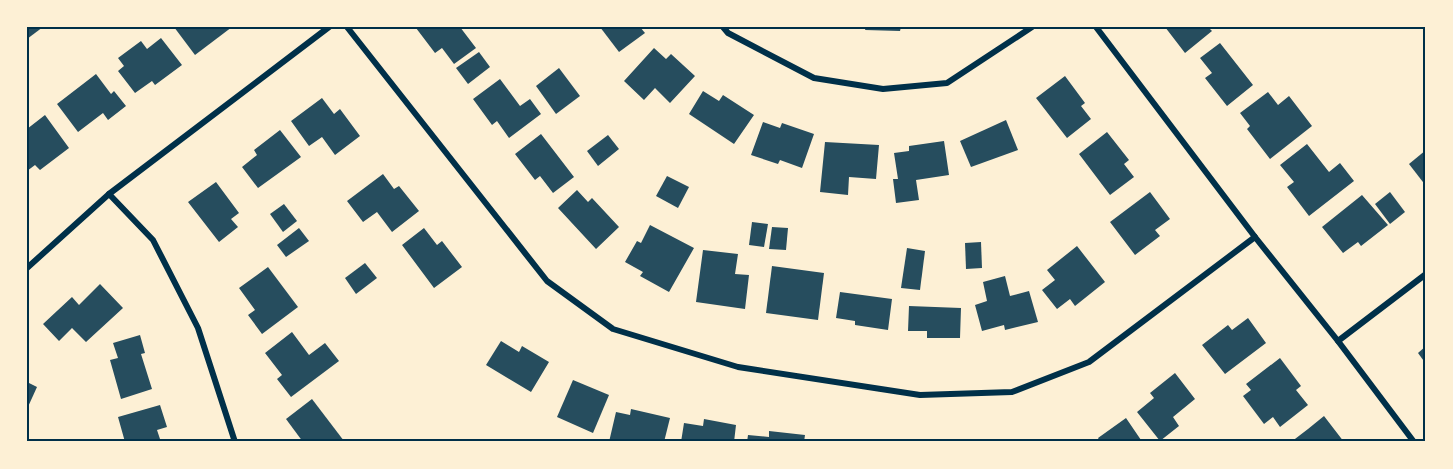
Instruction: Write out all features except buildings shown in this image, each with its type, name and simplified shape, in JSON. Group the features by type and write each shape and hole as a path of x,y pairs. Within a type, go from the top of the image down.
{"street":[{"path":"27,268 109,194 329,27"},
{"path":"347,27 547,281 613,328 738,367 920,395 1012,392 1089,362 1255,237"},
{"path":"723,27 728,33 814,78 883,89 947,82 1032,27"},
{"path":"1096,27 1414,442"},
{"path":"109,194 153,240 198,328 235,442"},
{"path":"1338,340 1426,274"}]}
